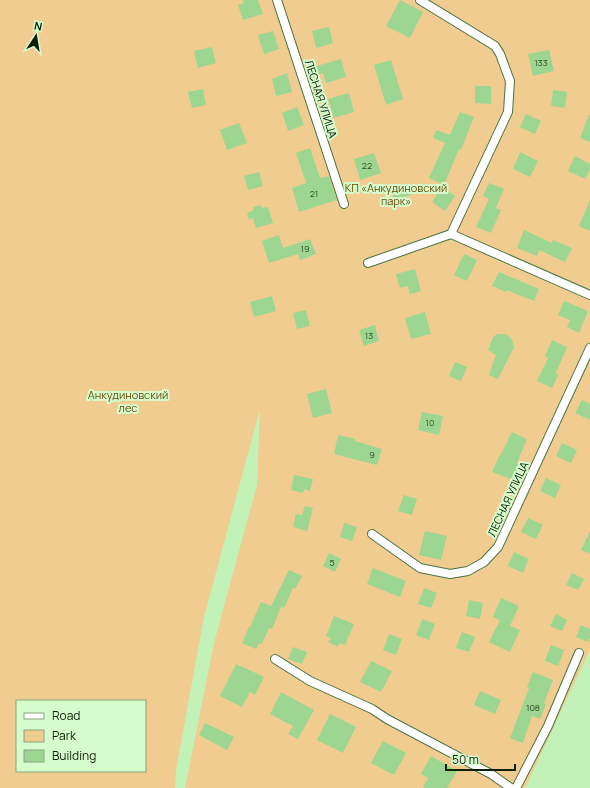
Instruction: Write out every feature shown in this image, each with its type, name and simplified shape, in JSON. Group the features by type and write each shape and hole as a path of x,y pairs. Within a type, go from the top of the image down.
{"street":[{"name":"ЛЕСНАЯ УЛИЦА","path":"277,0 344,204"},
{"path":"420,0 495,46 500,54 510,81 508,112 451,234"},
{"path":"368,263 451,234 590,295"},
{"name":"ЛЕСНАЯ УЛИЦА","path":"372,534 420,568 450,574 468,571 484,562 498,547 590,348"},
{"path":"516,788 548,726 579,653"},
{"path":"275,659 310,681 372,709 387,719 490,774 511,788"}],"green space":[{"name":"КП «Анкудиновский парк»","path":"0,0 590,0 590,650 525,788 185,788 214,643 257,485 260,409 204,617 176,770 175,788 0,788"}],"building":[{"path":"243,0 258,0 263,14 243,20 238,5 244,3"},
{"path":"400,0 423,12 410,38 386,26"},
{"path":"329,27 333,43 316,48 312,31"},
{"path":"273,31 279,49 264,54 258,35"},
{"path":"212,47 216,63 198,68 194,51"},
{"path":"549,50 554,71 533,76 528,54"},
{"path":"341,59 346,77 326,83 323,73 315,75 313,67"},
{"path":"391,60 403,99 386,105 374,65"},
{"path":"287,73 292,92 276,96 272,79"},
{"path":"475,86 491,86 491,104 475,103"},
{"path":"203,89 206,105 192,108 188,92"},
{"path":"553,90 567,92 565,108 551,106"},
{"path":"349,93 354,112 334,118 328,99"},
{"path":"297,107 304,125 288,131 282,113"},
{"path":"460,112 474,117 461,150 459,149 444,185 429,178 445,143 433,138 436,130 450,135"},
{"path":"526,114 541,121 535,134 520,127"},
{"path":"590,115 590,142 580,138"},
{"path":"239,123 247,143 227,150 220,130"},
{"path":"310,148 320,178 329,176 337,200 299,212 292,188 306,183 296,153"},
{"path":"520,152 538,161 530,177 513,169"},
{"path":"374,153 381,173 360,180 354,159"},
{"path":"575,156 590,164 590,169 585,179 568,171"},
{"path":"259,172 263,186 248,190 244,176"},
{"path":"489,183 504,189 496,208 501,210 491,233 476,227 489,199 483,196"},
{"path":"408,185 411,195 394,200 391,190"},
{"path":"442,187 455,196 445,211 432,202"},
{"path":"590,200 590,231 579,226"},
{"path":"261,205 262,208 268,207 273,223 256,228 253,218 249,220 247,213 254,210 253,207"},
{"path":"524,230 552,243 553,240 572,248 565,262 539,250 537,256 517,248"},
{"path":"279,235 283,248 310,239 316,254 300,260 298,254 269,263 262,241"},
{"path":"464,254 477,260 467,281 454,275"},
{"path":"415,269 421,291 410,294 408,286 400,288 396,274"},
{"path":"499,272 539,289 534,301 507,290 506,292 492,286"},
{"path":"272,296 276,311 254,317 250,302"},
{"path":"564,301 588,311 579,333 567,327 570,320 558,315"},
{"path":"306,310 310,326 297,329 293,313"},
{"path":"425,312 431,334 411,339 405,318"},
{"path":"375,325 379,341 364,346 359,330"},
{"path":"497,334 509,336 514,347 498,379 489,375 496,355 488,350 493,337"},
{"path":"552,340 567,347 556,373 558,375 552,388 537,381 548,358 545,356"},
{"path":"455,362 467,367 461,381 449,376"},
{"path":"326,389 332,413 313,418 307,394"},
{"path":"582,400 590,404 590,420 575,413"},
{"path":"422,412 443,416 439,435 418,430"},
{"path":"512,432 527,439 517,463 520,464 513,480 492,472"},
{"path":"338,435 355,439 355,441 382,449 377,465 334,454"},
{"path":"562,443 577,450 571,463 556,456"},
{"path":"294,475 313,479 310,491 304,489 303,493 291,490"},
{"path":"546,478 561,485 555,498 540,491"},
{"path":"404,495 417,499 412,515 398,511"},
{"path":"305,506 313,508 307,531 293,527 296,514 302,515"},
{"path":"528,518 543,525 536,539 521,532"},
{"path":"344,523 357,527 352,541 340,537"},
{"path":"425,531 447,536 441,560 419,555"},
{"path":"590,531 590,554 581,550"},
{"path":"514,552 529,559 523,573 508,566"},
{"path":"329,553 341,559 335,572 323,566"},
{"path":"373,568 406,581 400,597 367,584"},
{"path":"289,570 302,576 295,589 293,588 284,608 281,607 272,629 269,628 262,644 259,643 256,649 242,643 261,602 271,606"},
{"path":"572,573 584,579 578,590 566,585"},
{"path":"424,588 437,593 431,608 418,604"},
{"path":"501,598 519,606 510,626 520,630 510,652 489,642 500,620 493,617"},
{"path":"469,600 483,603 480,619 466,616"},
{"path":"556,614 567,620 562,631 550,626"},
{"path":"334,616 354,624 345,645 339,643 338,647 328,642 331,638 326,636"},
{"path":"422,619 435,624 429,640 416,635"},
{"path":"581,625 590,629 590,638 588,642 576,637"},
{"path":"462,632 475,637 469,652 456,648"},
{"path":"389,634 402,639 396,655 383,650"},
{"path":"551,645 564,650 558,666 545,661"},
{"path":"293,647 307,652 302,664 288,659"},
{"path":"371,661 392,671 381,692 360,682"},
{"path":"236,664 264,677 255,695 250,692 242,707 220,696"},
{"path":"533,672 553,680 544,703 546,704 540,719 532,716 523,743 510,738 529,688 527,687"},
{"path":"480,691 501,700 495,714 474,705"},
{"path":"281,692 314,710 298,739 288,734 293,726 270,714"},
{"path":"330,714 356,727 343,753 317,740"},
{"path":"205,723 234,737 227,750 199,735"},
{"path":"383,741 406,753 394,775 371,763"},
{"path":"431,756 457,771 447,788 423,788 428,778 421,774"}],"park label":[{"name":"Анкудиновский лес","path":"128,401"}]}
